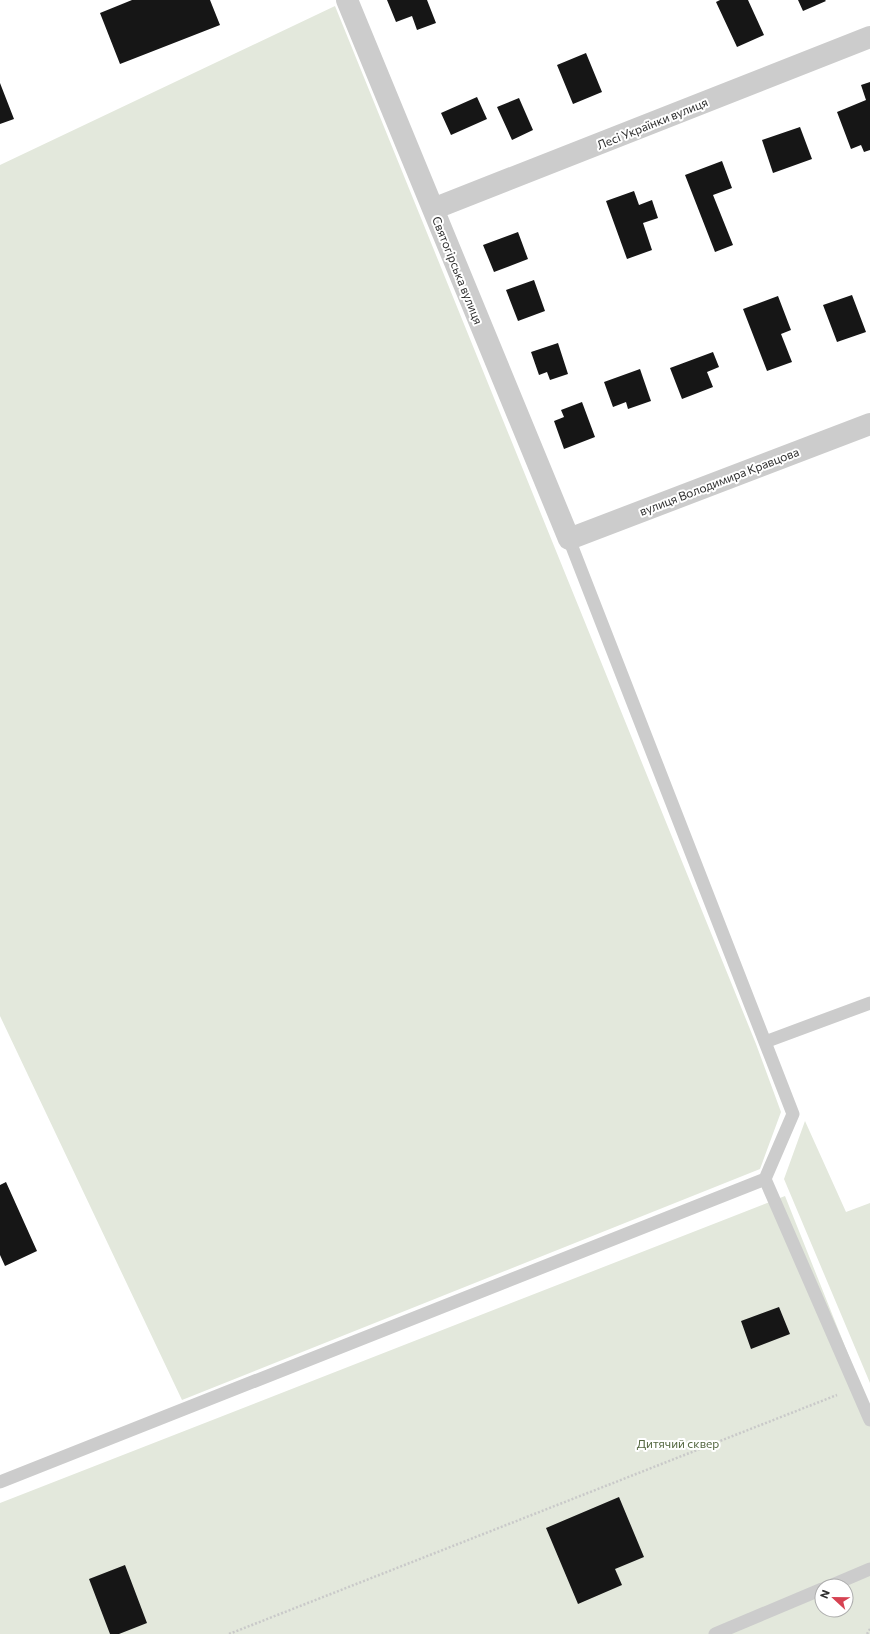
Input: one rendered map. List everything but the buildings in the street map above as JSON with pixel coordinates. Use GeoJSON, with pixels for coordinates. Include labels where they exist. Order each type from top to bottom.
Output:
{"type":"FeatureCollection","features":[{"type":"Feature","properties":{"kind":"street","name":"Святогірська вулиця"},"geometry":{"type":"LineString","coordinates":[[347,0],[569,539]]}},
{"type":"Feature","properties":{"kind":"street","name":"Лесі Українки вулиця"},"geometry":{"type":"LineString","coordinates":[[433,209],[870,37]]}},
{"type":"Feature","properties":{"kind":"street","name":"вулиця Володимира Кравцова"},"geometry":{"type":"LineString","coordinates":[[569,539],[870,424]]}},
{"type":"Feature","properties":{"kind":"lane"},"geometry":{"type":"LineString","coordinates":[[0,1482],[764,1179],[793,1114],[569,539]]}},
{"type":"Feature","properties":{"kind":"lane"},"geometry":{"type":"LineString","coordinates":[[765,1042],[870,1003]]}},
{"type":"Feature","properties":{"kind":"lane"},"geometry":{"type":"LineString","coordinates":[[764,1179],[870,1420]]}},
{"type":"Feature","properties":{"kind":"lane"},"geometry":{"type":"LineString","coordinates":[[849,1578],[870,1569]]}},
{"type":"Feature","properties":{"kind":"lane"},"geometry":{"type":"LineString","coordinates":[[715,1634],[814,1592]]}},
{"type":"Feature","properties":{"kind":"path"},"geometry":{"type":"LineString","coordinates":[[229,1634],[856,1388]]}},
{"type":"Feature","properties":{"kind":"path"},"geometry":{"type":"LineString","coordinates":[[867,1634],[870,1629]]}},
{"type":"Feature","properties":{"kind":"green space"},"geometry":{"type":"Polygon","coordinates":[[[335,6],[756,1044],[781,1112],[760,1169],[182,1400],[0,1016],[0,165],[335,6]]]}},
{"type":"Feature","properties":{"kind":"green space"},"geometry":{"type":"Polygon","coordinates":[[[805,1121],[846,1212],[870,1203],[870,1383],[784,1179],[805,1121]]]}},
{"type":"Feature","properties":{"kind":"green space","name":"Дитячий сквер"},"geometry":{"type":"Polygon","coordinates":[[[785,1196],[870,1409],[870,1634],[0,1634],[0,1503],[785,1196]]]}}]}
